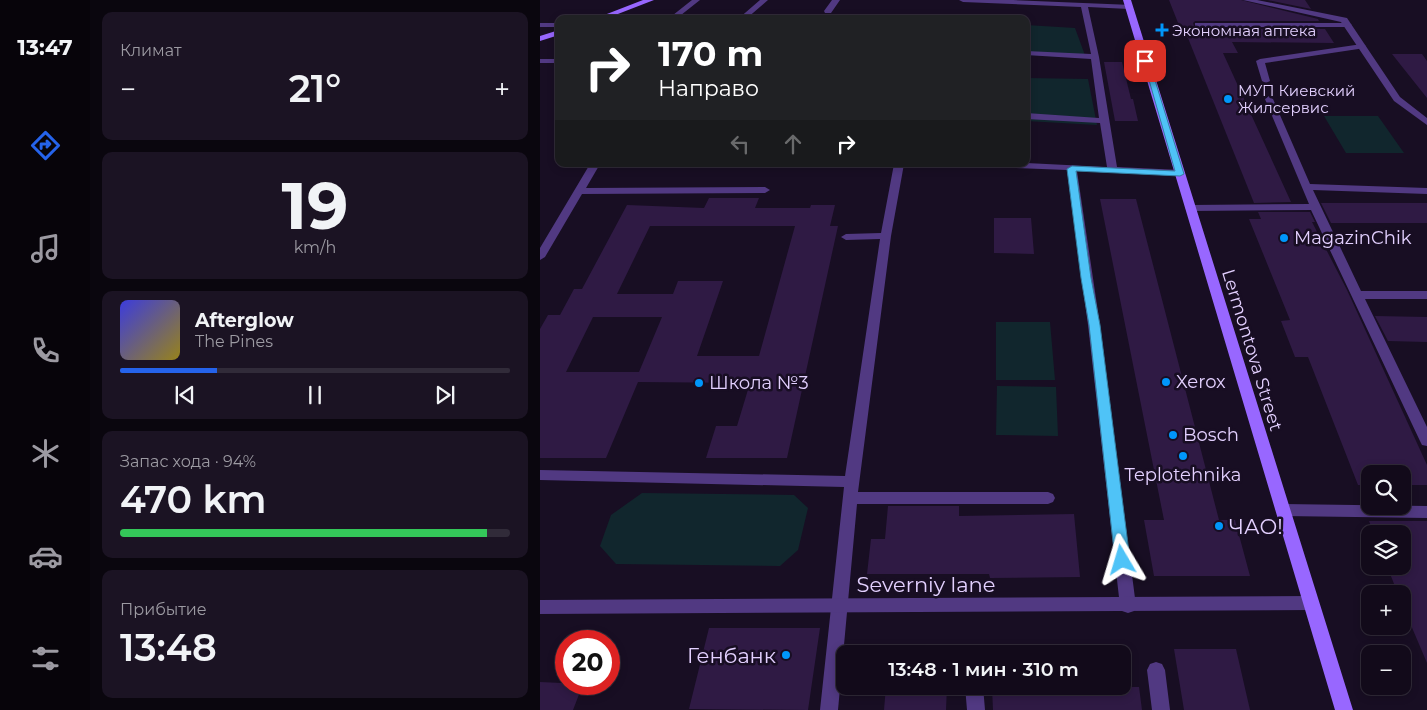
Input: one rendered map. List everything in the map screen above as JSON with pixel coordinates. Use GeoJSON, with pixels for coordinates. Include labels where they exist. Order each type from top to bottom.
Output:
{"type":"FeatureCollection","features":[{"type":"Feature","properties":{"kind":"main road"},"geometry":{"type":"LineString","coordinates":[[609,15],[650,0]]}},
{"type":"Feature","properties":{"kind":"main road","name":"Lermontova Street"},"geometry":{"type":"LineString","coordinates":[[1128,3],[1344,710]]}},
{"type":"Feature","properties":{"kind":"main road"},"geometry":{"type":"LineString","coordinates":[[540,39],[555,33]]}},
{"type":"Feature","properties":{"kind":"street"},"geometry":{"type":"LineString","coordinates":[[676,15],[696,0]]}},
{"type":"Feature","properties":{"kind":"street"},"geometry":{"type":"LineString","coordinates":[[746,15],[764,0]]}},
{"type":"Feature","properties":{"kind":"street"},"geometry":{"type":"LineString","coordinates":[[828,11],[836,0]]}},
{"type":"Feature","properties":{"kind":"street"},"geometry":{"type":"LineString","coordinates":[[963,0],[1084,5],[1128,3]]}},
{"type":"Feature","properties":{"kind":"street"},"geometry":{"type":"LineString","coordinates":[[1247,0],[1344,20],[1397,100],[1426,121]]}},
{"type":"Feature","properties":{"kind":"street"},"geometry":{"type":"LineString","coordinates":[[1084,5],[1095,57],[1113,171]]}},
{"type":"Feature","properties":{"kind":"street"},"geometry":{"type":"LineString","coordinates":[[540,25],[555,24]]}},
{"type":"Feature","properties":{"kind":"street"},"geometry":{"type":"LineString","coordinates":[[1198,25],[1348,25]]}},
{"type":"Feature","properties":{"kind":"street"},"geometry":{"type":"LineString","coordinates":[[1266,81],[1260,61],[1362,46]]}},
{"type":"Feature","properties":{"kind":"street"},"geometry":{"type":"LineString","coordinates":[[1030,53],[1095,57]]}},
{"type":"Feature","properties":{"kind":"street"},"geometry":{"type":"LineString","coordinates":[[540,61],[555,61]]}},
{"type":"Feature","properties":{"kind":"street"},"geometry":{"type":"LineString","coordinates":[[1269,100],[1314,207],[1427,441]]}},
{"type":"Feature","properties":{"kind":"street"},"geometry":{"type":"LineString","coordinates":[[1030,116],[1104,121]]}},
{"type":"Feature","properties":{"kind":"street"},"geometry":{"type":"LineString","coordinates":[[1030,166],[1180,174]]}},
{"type":"Feature","properties":{"kind":"street"},"geometry":{"type":"LineString","coordinates":[[540,257],[593,167]]}},
{"type":"Feature","properties":{"kind":"street"},"geometry":{"type":"LineString","coordinates":[[828,710],[852,482],[886,236],[898,167]]}},
{"type":"Feature","properties":{"kind":"street"},"geometry":{"type":"LineString","coordinates":[[1072,169],[1094,325],[1128,606]]}},
{"type":"Feature","properties":{"kind":"street"},"geometry":{"type":"LineString","coordinates":[[1306,188],[1427,190]]}},
{"type":"Feature","properties":{"kind":"street"},"geometry":{"type":"LineString","coordinates":[[580,191],[765,190]]}},
{"type":"Feature","properties":{"kind":"street"},"geometry":{"type":"LineString","coordinates":[[1190,208],[1314,207]]}},
{"type":"Feature","properties":{"kind":"street"},"geometry":{"type":"LineString","coordinates":[[846,237],[886,236]]}},
{"type":"Feature","properties":{"kind":"street"},"geometry":{"type":"LineString","coordinates":[[1357,295],[1427,295]]}},
{"type":"Feature","properties":{"kind":"street"},"geometry":{"type":"LineString","coordinates":[[540,475],[852,482]]}},
{"type":"Feature","properties":{"kind":"street"},"geometry":{"type":"LineString","coordinates":[[850,498],[1048,498]]}},
{"type":"Feature","properties":{"kind":"street"},"geometry":{"type":"LineString","coordinates":[[1283,510],[1427,512]]}},
{"type":"Feature","properties":{"kind":"street","name":"Severniy lane"},"geometry":{"type":"LineString","coordinates":[[540,607],[1128,606],[1311,603]]}},
{"type":"Feature","properties":{"kind":"street"},"geometry":{"type":"LineString","coordinates":[[1156,670],[1161,710]]}},
{"type":"Feature","properties":{"kind":"street"},"geometry":{"type":"LineString","coordinates":[[975,695],[976,710]]}},
{"type":"Feature","properties":{"kind":"shaded area"},"geometry":{"type":"Polygon","coordinates":[[[1030,25],[1075,28],[1086,58],[1030,55],[1030,25]]]}},
{"type":"Feature","properties":{"kind":"shaded area"},"geometry":{"type":"Polygon","coordinates":[[[1030,78],[1088,79],[1097,125],[1030,121],[1030,78]]]}},
{"type":"Feature","properties":{"kind":"shaded area"},"geometry":{"type":"Polygon","coordinates":[[[1324,116],[1378,116],[1404,153],[1346,153],[1324,116]]]}},
{"type":"Feature","properties":{"kind":"shaded area"},"geometry":{"type":"Polygon","coordinates":[[[996,322],[1050,322],[1055,380],[996,380],[996,322]]]}},
{"type":"Feature","properties":{"kind":"shaded area"},"geometry":{"type":"Polygon","coordinates":[[[997,386],[1056,387],[1058,436],[996,435],[997,386]]]}},
{"type":"Feature","properties":{"kind":"shaded area"},"geometry":{"type":"Polygon","coordinates":[[[642,493],[794,495],[808,508],[798,550],[780,566],[616,564],[600,546],[611,515],[642,493]]]}},
{"type":"Feature","properties":{"kind":"building"},"geometry":{"type":"Polygon","coordinates":[[[1169,0],[1241,0],[1318,19],[1319,21],[1195,21],[1193,23],[1195,29],[1325,29],[1334,43],[1232,42],[1238,53],[1223,53],[1291,202],[1254,203],[1188,38],[1184,38],[1169,0]]]}},
{"type":"Feature","properties":{"kind":"building"},"geometry":{"type":"Polygon","coordinates":[[[1267,0],[1305,0],[1311,9],[1267,0]]]}},
{"type":"Feature","properties":{"kind":"building"},"geometry":{"type":"Polygon","coordinates":[[[1392,54],[1422,54],[1427,61],[1427,98],[1392,54]]]}},
{"type":"Feature","properties":{"kind":"building"},"geometry":{"type":"Polygon","coordinates":[[[1104,62],[1122,62],[1138,121],[1115,121],[1104,62]]]}},
{"type":"Feature","properties":{"kind":"building"},"geometry":{"type":"Polygon","coordinates":[[[709,198],[759,198],[755,208],[810,208],[811,205],[835,205],[830,226],[838,226],[787,458],[706,458],[716,426],[737,426],[750,383],[638,382],[606,458],[540,458],[540,329],[548,315],[560,315],[574,289],[582,289],[627,205],[704,208],[709,198]],[[650,226],[617,294],[673,294],[678,281],[723,281],[697,356],[759,356],[795,226],[650,226]],[[593,317],[566,372],[639,372],[662,317],[593,317]]]}},
{"type":"Feature","properties":{"kind":"building"},"geometry":{"type":"Polygon","coordinates":[[[1100,199],[1136,199],[1219,520],[1235,520],[1250,576],[1154,576],[1144,520],[1164,520],[1100,199]]]}},
{"type":"Feature","properties":{"kind":"building"},"geometry":{"type":"Polygon","coordinates":[[[1321,203],[1427,203],[1427,223],[1331,223],[1321,203]]]}},
{"type":"Feature","properties":{"kind":"building"},"geometry":{"type":"Polygon","coordinates":[[[1258,212],[1310,212],[1315,222],[1312,222],[1347,290],[1427,465],[1427,485],[1411,485],[1411,465],[1361,465],[1361,485],[1358,485],[1308,357],[1295,357],[1281,321],[1290,320],[1249,219],[1261,219],[1258,212]]]}},
{"type":"Feature","properties":{"kind":"building"},"geometry":{"type":"Polygon","coordinates":[[[994,218],[1031,218],[1034,254],[994,253],[994,218]]]}},
{"type":"Feature","properties":{"kind":"building"},"geometry":{"type":"Polygon","coordinates":[[[1375,316],[1427,317],[1427,342],[1388,341],[1375,316]]]}},
{"type":"Feature","properties":{"kind":"building"},"geometry":{"type":"Polygon","coordinates":[[[888,506],[959,506],[959,516],[1074,514],[1080,577],[990,578],[989,574],[867,574],[871,539],[885,539],[888,506]]]}},
{"type":"Feature","properties":{"kind":"building"},"geometry":{"type":"Polygon","coordinates":[[[1369,521],[1427,521],[1427,663],[1411,625],[1411,585],[1394,585],[1391,575],[1411,575],[1411,525],[1371,525],[1369,521]]]}},
{"type":"Feature","properties":{"kind":"building"},"geometry":{"type":"Polygon","coordinates":[[[709,628],[820,628],[808,710],[689,709],[709,628]]]}},
{"type":"Feature","properties":{"kind":"building"},"geometry":{"type":"Polygon","coordinates":[[[1174,649],[1236,649],[1250,710],[1184,710],[1174,649]]]}},
{"type":"Feature","properties":{"kind":"building"},"geometry":{"type":"Polygon","coordinates":[[[540,682],[555,683],[555,695],[579,695],[573,710],[540,710],[540,682]]]}},
{"type":"Feature","properties":{"kind":"building"},"geometry":{"type":"Polygon","coordinates":[[[1131,687],[1139,687],[1142,710],[993,710],[992,695],[1131,695],[1131,687]]]}},
{"type":"Feature","properties":{"kind":"building"},"geometry":{"type":"Polygon","coordinates":[[[885,695],[947,695],[946,710],[884,710],[885,695]]]}},
{"type":"Feature","properties":{"kind":"place","name":"Экономная аптека"},"geometry":{"type":"Point","coordinates":[1162,30]}},
{"type":"Feature","properties":{"kind":"place","name":"МУП Киевский Жилсервис"},"geometry":{"type":"Point","coordinates":[1228,99]}},
{"type":"Feature","properties":{"kind":"place","name":"MagazinChik"},"geometry":{"type":"Point","coordinates":[1284,238]}},
{"type":"Feature","properties":{"kind":"place","name":"Xerox"},"geometry":{"type":"Point","coordinates":[1166,382]}},
{"type":"Feature","properties":{"kind":"place","name":"Школа №3"},"geometry":{"type":"Point","coordinates":[699,383]}},
{"type":"Feature","properties":{"kind":"place","name":"Bosch"},"geometry":{"type":"Point","coordinates":[1173,435]}},
{"type":"Feature","properties":{"kind":"place","name":"Teplotehnika"},"geometry":{"type":"Point","coordinates":[1183,456]}},
{"type":"Feature","properties":{"kind":"place","name":"ЧАО!"},"geometry":{"type":"Point","coordinates":[1219,526]}},
{"type":"Feature","properties":{"kind":"place","name":"Генбанк"},"geometry":{"type":"Point","coordinates":[786,655]}},
{"type":"Feature","properties":{"kind":"route"},"geometry":{"type":"LineString","coordinates":[[1122,560],[1094,325],[1072,169],[1180,174],[1145,61]]}}]}
